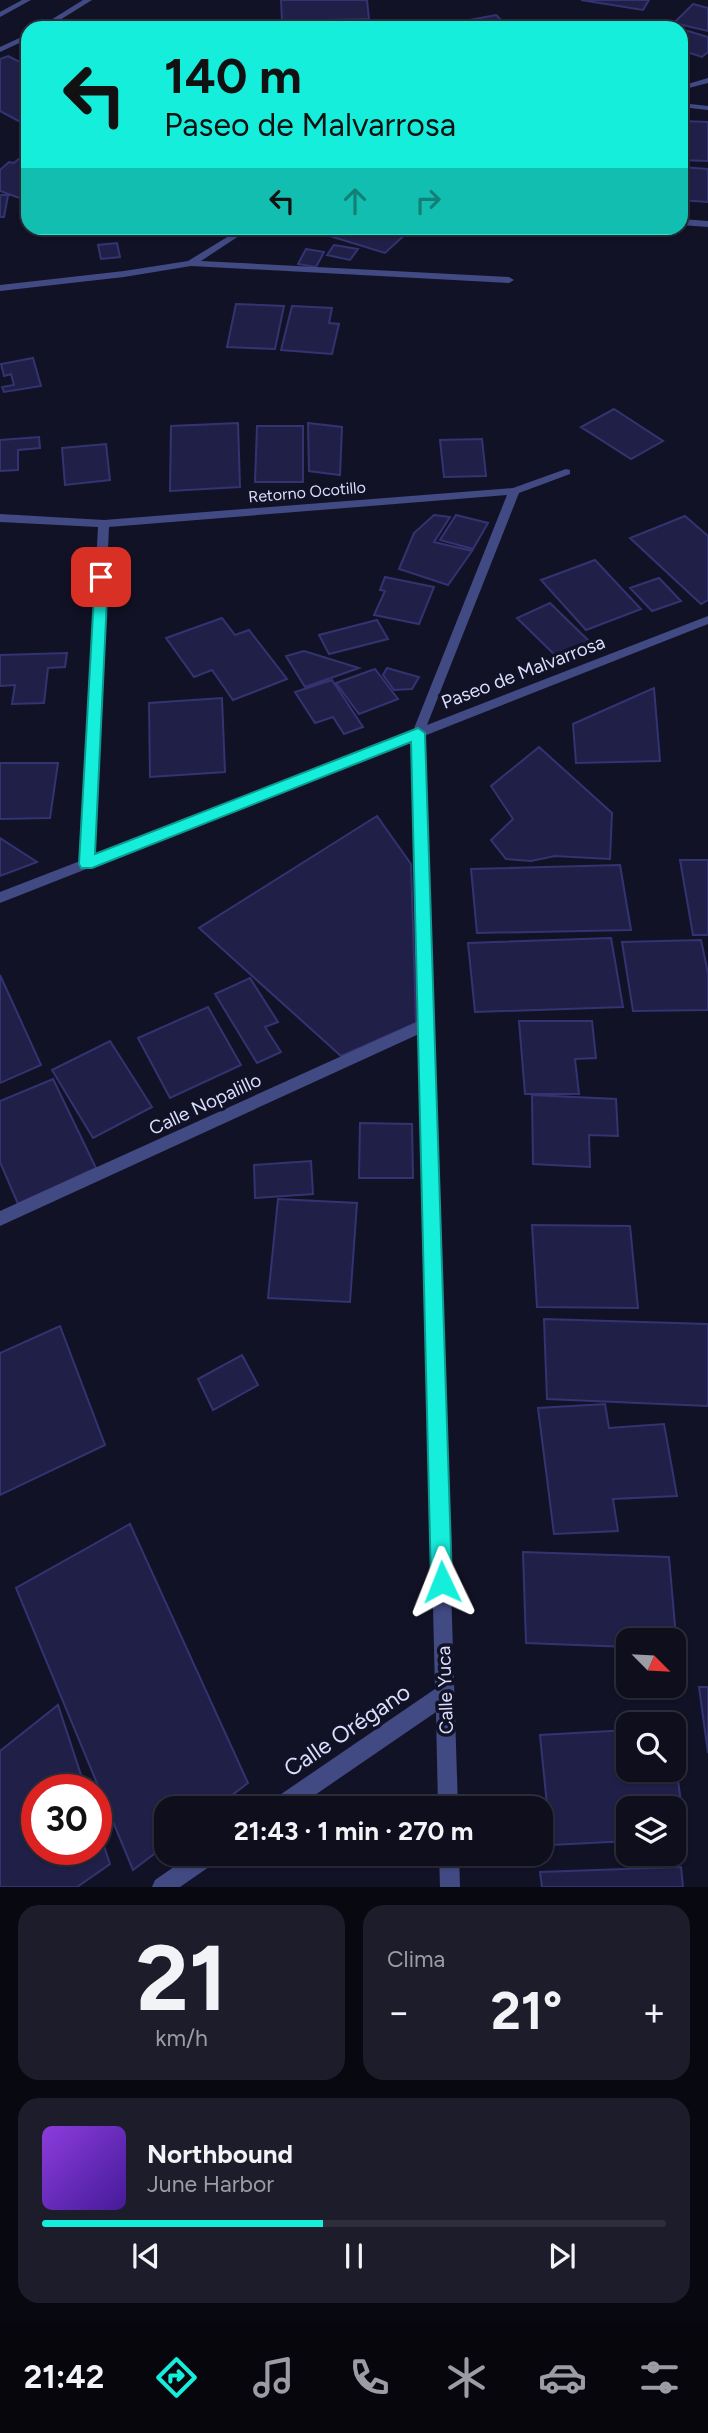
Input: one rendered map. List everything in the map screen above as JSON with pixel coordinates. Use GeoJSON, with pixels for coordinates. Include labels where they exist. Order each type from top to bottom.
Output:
{"type":"FeatureCollection","features":[{"type":"Feature","properties":{"kind":"street"},"geometry":{"type":"LineString","coordinates":[[0,15],[27,0]]}},
{"type":"Feature","properties":{"kind":"street"},"geometry":{"type":"LineString","coordinates":[[54,21],[88,0]]}},
{"type":"Feature","properties":{"kind":"street"},"geometry":{"type":"LineString","coordinates":[[0,50],[21,40]]}},
{"type":"Feature","properties":{"kind":"street"},"geometry":{"type":"LineString","coordinates":[[688,86],[708,80]]}},
{"type":"Feature","properties":{"kind":"street"},"geometry":{"type":"LineString","coordinates":[[688,106],[708,108]]}},
{"type":"Feature","properties":{"kind":"street"},"geometry":{"type":"LineString","coordinates":[[688,223],[708,224]]}},
{"type":"Feature","properties":{"kind":"street"},"geometry":{"type":"LineString","coordinates":[[191,263],[236,235]]}},
{"type":"Feature","properties":{"kind":"street"},"geometry":{"type":"LineString","coordinates":[[0,288],[124,274],[191,263],[509,280]]}},
{"type":"Feature","properties":{"kind":"street","name":"Retorno Ocotillo"},"geometry":{"type":"LineString","coordinates":[[0,518],[104,524],[514,491],[566,472]]}},
{"type":"Feature","properties":{"kind":"street"},"geometry":{"type":"LineString","coordinates":[[418,733],[514,491]]}},
{"type":"Feature","properties":{"kind":"street"},"geometry":{"type":"LineString","coordinates":[[87,864],[104,524]]}},
{"type":"Feature","properties":{"kind":"street","name":"Paseo de Malvarrosa"},"geometry":{"type":"LineString","coordinates":[[0,898],[708,620]]}},
{"type":"Feature","properties":{"kind":"street","name":"Calle Yuca"},"geometry":{"type":"LineString","coordinates":[[418,733],[448,1796]]}},
{"type":"Feature","properties":{"kind":"street","name":"Calle Nopalillo"},"geometry":{"type":"LineString","coordinates":[[0,1219],[426,1024]]}},
{"type":"Feature","properties":{"kind":"street","name":"Calle Orégano"},"geometry":{"type":"LineString","coordinates":[[296,1796],[445,1694]]}},
{"type":"Feature","properties":{"kind":"street"},"geometry":{"type":"LineString","coordinates":[[162,1887],[193,1866]]}},
{"type":"Feature","properties":{"kind":"street"},"geometry":{"type":"LineString","coordinates":[[449,1866],[450,1887]]}},
{"type":"Feature","properties":{"kind":"building"},"geometry":{"type":"Polygon","coordinates":[[[281,0],[367,0],[369,19],[282,21],[281,0]]]}},
{"type":"Feature","properties":{"kind":"building"},"geometry":{"type":"Polygon","coordinates":[[[581,0],[649,0],[643,10],[581,0]]]}},
{"type":"Feature","properties":{"kind":"building"},"geometry":{"type":"Polygon","coordinates":[[[693,4],[708,8],[708,31],[688,26],[688,21],[676,21],[693,4]]]}},
{"type":"Feature","properties":{"kind":"building"},"geometry":{"type":"Polygon","coordinates":[[[496,15],[502,21],[464,21],[496,15]]]}},
{"type":"Feature","properties":{"kind":"building"},"geometry":{"type":"Polygon","coordinates":[[[688,31],[708,37],[708,52],[702,57],[688,52],[688,31]]]}},
{"type":"Feature","properties":{"kind":"building"},"geometry":{"type":"Polygon","coordinates":[[[8,56],[21,62],[21,122],[0,111],[0,59],[8,56]]]}},
{"type":"Feature","properties":{"kind":"building"},"geometry":{"type":"Polygon","coordinates":[[[688,121],[708,122],[708,161],[688,160],[688,121]]]}},
{"type":"Feature","properties":{"kind":"building"},"geometry":{"type":"Polygon","coordinates":[[[21,157],[21,198],[0,191],[0,170],[9,162],[14,163],[21,157]]]}},
{"type":"Feature","properties":{"kind":"building"},"geometry":{"type":"Polygon","coordinates":[[[688,168],[708,169],[708,202],[688,201],[688,168]]]}},
{"type":"Feature","properties":{"kind":"building"},"geometry":{"type":"Polygon","coordinates":[[[0,195],[8,195],[4,217],[0,217],[0,195]]]}},
{"type":"Feature","properties":{"kind":"building"},"geometry":{"type":"Polygon","coordinates":[[[335,235],[405,235],[385,253],[333,237],[335,235]]]}},
{"type":"Feature","properties":{"kind":"building"},"geometry":{"type":"Polygon","coordinates":[[[117,243],[120,257],[101,259],[98,245],[117,243]]]}},
{"type":"Feature","properties":{"kind":"building"},"geometry":{"type":"Polygon","coordinates":[[[334,245],[358,249],[350,260],[327,255],[334,245]]]}},
{"type":"Feature","properties":{"kind":"building"},"geometry":{"type":"Polygon","coordinates":[[[306,249],[324,252],[316,267],[298,264],[306,249]]]}},
{"type":"Feature","properties":{"kind":"building"},"geometry":{"type":"Polygon","coordinates":[[[236,304],[284,306],[275,349],[227,347],[236,304]]]}},
{"type":"Feature","properties":{"kind":"building"},"geometry":{"type":"Polygon","coordinates":[[[292,306],[332,308],[329,323],[339,324],[332,354],[281,350],[292,306]]]}},
{"type":"Feature","properties":{"kind":"building"},"geometry":{"type":"Polygon","coordinates":[[[33,358],[41,386],[4,392],[2,387],[14,385],[11,374],[4,376],[1,364],[33,358]]]}},
{"type":"Feature","properties":{"kind":"building"},"geometry":{"type":"Polygon","coordinates":[[[614,409],[663,441],[631,459],[581,427],[614,409]]]}},
{"type":"Feature","properties":{"kind":"building"},"geometry":{"type":"Polygon","coordinates":[[[238,423],[240,487],[170,491],[171,426],[238,423]]]}},
{"type":"Feature","properties":{"kind":"building"},"geometry":{"type":"Polygon","coordinates":[[[308,423],[342,427],[340,475],[309,471],[308,423]]]}},
{"type":"Feature","properties":{"kind":"building"},"geometry":{"type":"Polygon","coordinates":[[[257,426],[303,426],[303,482],[255,482],[257,426]]]}},
{"type":"Feature","properties":{"kind":"building"},"geometry":{"type":"Polygon","coordinates":[[[39,437],[40,448],[18,450],[18,470],[0,471],[0,440],[39,437]]]}},
{"type":"Feature","properties":{"kind":"building"},"geometry":{"type":"Polygon","coordinates":[[[482,439],[486,476],[444,477],[440,440],[482,439]]]}},
{"type":"Feature","properties":{"kind":"building"},"geometry":{"type":"Polygon","coordinates":[[[106,444],[110,480],[65,485],[62,448],[106,444]]]}},
{"type":"Feature","properties":{"kind":"building"},"geometry":{"type":"Polygon","coordinates":[[[434,515],[450,517],[434,542],[472,551],[448,585],[399,569],[414,533],[434,515]]]}},
{"type":"Feature","properties":{"kind":"building"},"geometry":{"type":"Polygon","coordinates":[[[456,515],[488,523],[473,549],[440,540],[456,515]]]}},
{"type":"Feature","properties":{"kind":"building"},"geometry":{"type":"Polygon","coordinates":[[[685,516],[708,536],[708,600],[701,604],[630,538],[685,516]]]}},
{"type":"Feature","properties":{"kind":"building"},"geometry":{"type":"Polygon","coordinates":[[[595,560],[641,609],[586,630],[541,580],[595,560]]]}},
{"type":"Feature","properties":{"kind":"building"},"geometry":{"type":"Polygon","coordinates":[[[385,577],[434,587],[419,624],[374,615],[385,591],[380,590],[385,577]]]}},
{"type":"Feature","properties":{"kind":"building"},"geometry":{"type":"Polygon","coordinates":[[[659,578],[681,601],[652,611],[630,588],[659,578]]]}},
{"type":"Feature","properties":{"kind":"building"},"geometry":{"type":"Polygon","coordinates":[[[550,603],[593,645],[560,660],[517,618],[550,603]]]}},
{"type":"Feature","properties":{"kind":"building"},"geometry":{"type":"Polygon","coordinates":[[[222,618],[235,635],[249,630],[287,679],[233,700],[212,670],[194,677],[166,638],[222,618]]]}},
{"type":"Feature","properties":{"kind":"building"},"geometry":{"type":"Polygon","coordinates":[[[377,620],[388,639],[329,654],[319,635],[377,620]]]}},
{"type":"Feature","properties":{"kind":"building"},"geometry":{"type":"Polygon","coordinates":[[[304,651],[359,668],[305,687],[286,656],[304,651]]]}},
{"type":"Feature","properties":{"kind":"building"},"geometry":{"type":"Polygon","coordinates":[[[67,653],[65,667],[48,668],[44,703],[12,704],[15,685],[0,686],[0,655],[67,653]]]}},
{"type":"Feature","properties":{"kind":"building"},"geometry":{"type":"Polygon","coordinates":[[[387,668],[419,677],[412,689],[394,690],[383,675],[387,668]]]}},
{"type":"Feature","properties":{"kind":"building"},"geometry":{"type":"Polygon","coordinates":[[[375,669],[398,699],[359,714],[336,683],[375,669]]]}},
{"type":"Feature","properties":{"kind":"building"},"geometry":{"type":"Polygon","coordinates":[[[332,680],[363,727],[344,734],[333,717],[315,723],[295,692],[332,680]]]}},
{"type":"Feature","properties":{"kind":"building"},"geometry":{"type":"Polygon","coordinates":[[[654,688],[660,761],[576,763],[573,724],[654,688]]]}},
{"type":"Feature","properties":{"kind":"building"},"geometry":{"type":"Polygon","coordinates":[[[222,698],[225,772],[150,777],[149,703],[222,698]]]}},
{"type":"Feature","properties":{"kind":"building"},"geometry":{"type":"Polygon","coordinates":[[[539,747],[612,813],[610,859],[555,856],[531,861],[506,859],[491,840],[513,819],[491,786],[539,747]]]}},
{"type":"Feature","properties":{"kind":"building"},"geometry":{"type":"Polygon","coordinates":[[[0,763],[58,763],[50,818],[0,819],[0,763]]]}},
{"type":"Feature","properties":{"kind":"building"},"geometry":{"type":"Polygon","coordinates":[[[377,816],[411,864],[416,1023],[341,1056],[199,928],[377,816]]]}},
{"type":"Feature","properties":{"kind":"building"},"geometry":{"type":"Polygon","coordinates":[[[0,838],[37,862],[0,876],[0,838]]]}},
{"type":"Feature","properties":{"kind":"building"},"geometry":{"type":"Polygon","coordinates":[[[680,860],[708,860],[708,935],[693,935],[680,860]]]}},
{"type":"Feature","properties":{"kind":"building"},"geometry":{"type":"Polygon","coordinates":[[[620,865],[631,930],[477,933],[471,869],[620,865]]]}},
{"type":"Feature","properties":{"kind":"building"},"geometry":{"type":"Polygon","coordinates":[[[611,938],[623,1007],[475,1012],[468,943],[611,938]]]}},
{"type":"Feature","properties":{"kind":"building"},"geometry":{"type":"Polygon","coordinates":[[[701,940],[708,973],[708,1010],[633,1011],[622,942],[701,940]]]}},
{"type":"Feature","properties":{"kind":"building"},"geometry":{"type":"Polygon","coordinates":[[[0,975],[41,1065],[0,1083],[0,975]]]}},
{"type":"Feature","properties":{"kind":"building"},"geometry":{"type":"Polygon","coordinates":[[[250,978],[278,1022],[265,1027],[281,1052],[257,1063],[215,994],[250,978]]]}},
{"type":"Feature","properties":{"kind":"building"},"geometry":{"type":"Polygon","coordinates":[[[208,1007],[241,1065],[170,1098],[138,1038],[208,1007]]]}},
{"type":"Feature","properties":{"kind":"building"},"geometry":{"type":"Polygon","coordinates":[[[519,1021],[592,1021],[596,1058],[575,1059],[579,1094],[525,1094],[519,1021]]]}},
{"type":"Feature","properties":{"kind":"building"},"geometry":{"type":"Polygon","coordinates":[[[110,1041],[152,1107],[93,1138],[52,1070],[110,1041]]]}},
{"type":"Feature","properties":{"kind":"building"},"geometry":{"type":"Polygon","coordinates":[[[53,1079],[96,1168],[18,1204],[0,1162],[0,1101],[53,1079]]]}},
{"type":"Feature","properties":{"kind":"building"},"geometry":{"type":"Polygon","coordinates":[[[532,1095],[616,1099],[618,1136],[589,1135],[590,1167],[533,1164],[532,1095]]]}},
{"type":"Feature","properties":{"kind":"building"},"geometry":{"type":"Polygon","coordinates":[[[360,1123],[412,1124],[413,1178],[359,1178],[360,1123]]]}},
{"type":"Feature","properties":{"kind":"building"},"geometry":{"type":"Polygon","coordinates":[[[311,1161],[313,1194],[255,1198],[254,1165],[311,1161]]]}},
{"type":"Feature","properties":{"kind":"building"},"geometry":{"type":"Polygon","coordinates":[[[278,1199],[357,1203],[350,1302],[268,1298],[278,1199]]]}},
{"type":"Feature","properties":{"kind":"building"},"geometry":{"type":"Polygon","coordinates":[[[532,1225],[630,1226],[638,1308],[537,1307],[532,1225]]]}},
{"type":"Feature","properties":{"kind":"building"},"geometry":{"type":"Polygon","coordinates":[[[544,1319],[708,1324],[708,1406],[547,1399],[544,1319]]]}},
{"type":"Feature","properties":{"kind":"building"},"geometry":{"type":"Polygon","coordinates":[[[60,1326],[105,1445],[0,1495],[0,1353],[60,1326]]]}},
{"type":"Feature","properties":{"kind":"building"},"geometry":{"type":"Polygon","coordinates":[[[242,1355],[258,1385],[213,1410],[198,1379],[242,1355]]]}},
{"type":"Feature","properties":{"kind":"building"},"geometry":{"type":"Polygon","coordinates":[[[605,1404],[609,1428],[664,1424],[677,1496],[613,1499],[618,1531],[554,1534],[538,1408],[605,1404]]]}},
{"type":"Feature","properties":{"kind":"building"},"geometry":{"type":"Polygon","coordinates":[[[130,1524],[248,1783],[231,1796],[154,1796],[154,1854],[133,1870],[112,1819],[112,1774],[93,1774],[16,1588],[130,1524]]]}},
{"type":"Feature","properties":{"kind":"building"},"geometry":{"type":"Polygon","coordinates":[[[523,1552],[669,1557],[675,1628],[616,1628],[616,1647],[526,1643],[523,1552]]]}},
{"type":"Feature","properties":{"kind":"building"},"geometry":{"type":"Polygon","coordinates":[[[699,1687],[708,1687],[708,1753],[699,1687]]]}},
{"type":"Feature","properties":{"kind":"building"},"geometry":{"type":"Polygon","coordinates":[[[58,1705],[81,1774],[21,1774],[21,1865],[109,1865],[77,1887],[0,1887],[0,1751],[58,1705]]]}},
{"type":"Feature","properties":{"kind":"building"},"geometry":{"type":"Polygon","coordinates":[[[616,1731],[616,1782],[678,1782],[680,1796],[616,1796],[616,1842],[553,1845],[553,1796],[546,1796],[540,1735],[616,1731]]]}},
{"type":"Feature","properties":{"kind":"building"},"geometry":{"type":"Polygon","coordinates":[[[681,1867],[683,1887],[542,1887],[540,1872],[681,1867]]]}},
{"type":"Feature","properties":{"kind":"route"},"geometry":{"type":"LineString","coordinates":[[101,577],[87,864],[418,733],[442,1582]]}}]}
